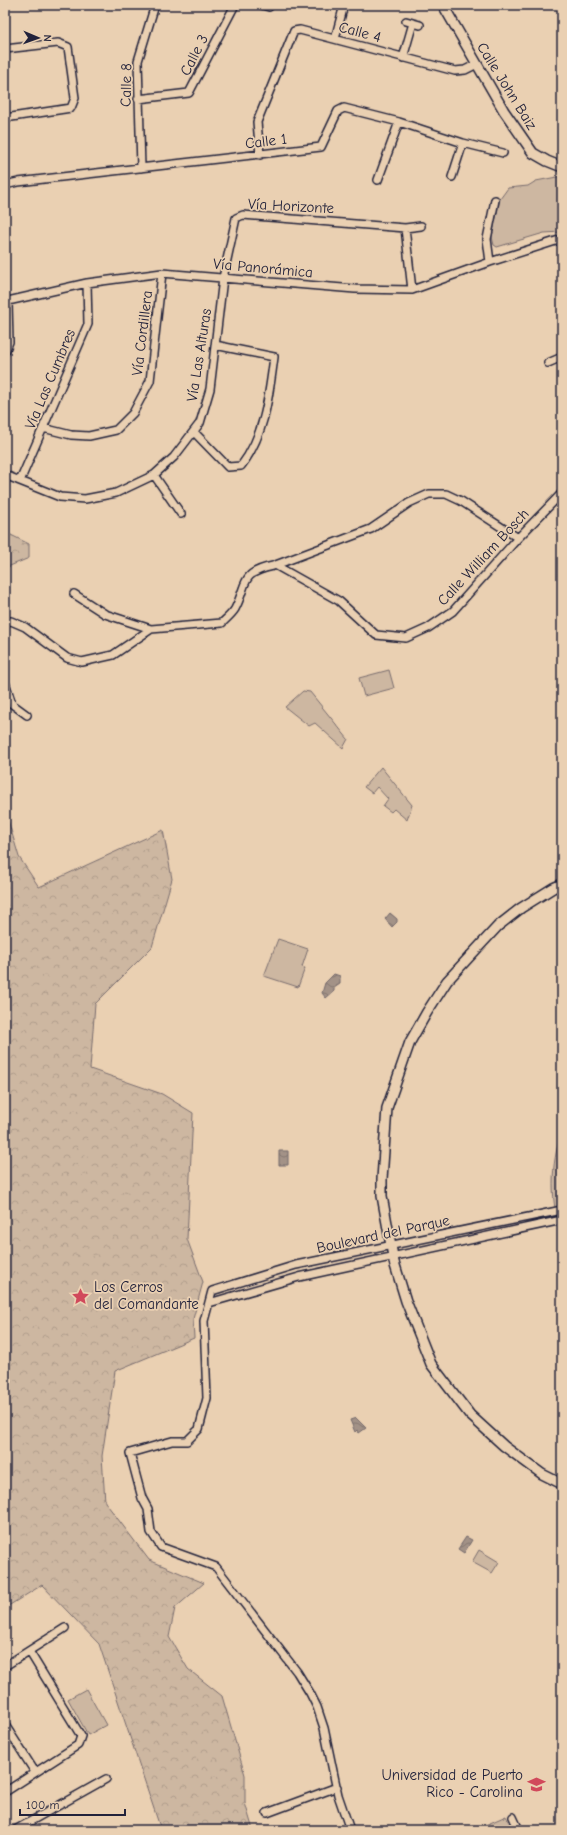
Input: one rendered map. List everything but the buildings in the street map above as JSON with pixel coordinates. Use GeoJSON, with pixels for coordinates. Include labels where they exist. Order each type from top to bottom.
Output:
{"type":"FeatureCollection","features":[{"type":"Feature","properties":{"kind":"street","name":"Calle 8"},"geometry":{"type":"LineString","coordinates":[[140,168],[138,61],[155,5]]}},
{"type":"Feature","properties":{"kind":"street","name":"Calle 3"},"geometry":{"type":"LineString","coordinates":[[138,98],[189,93],[235,5]]}},
{"type":"Feature","properties":{"kind":"street"},"geometry":{"type":"LineString","coordinates":[[335,39],[346,5]]}},
{"type":"Feature","properties":{"kind":"street","name":"Calle John Baiz"},"geometry":{"type":"LineString","coordinates":[[443,5],[475,64],[504,111],[533,152],[547,161],[562,167]]}},
{"type":"Feature","properties":{"kind":"street"},"geometry":{"type":"LineString","coordinates":[[404,58],[413,23]]}},
{"type":"Feature","properties":{"kind":"street","name":"Calle 4"},"geometry":{"type":"LineString","coordinates":[[260,155],[257,122],[294,31],[300,30],[455,71],[465,70],[475,64]]}},
{"type":"Feature","properties":{"kind":"street"},"geometry":{"type":"LineString","coordinates":[[5,49],[58,43],[68,47],[75,98],[71,108],[5,118]]}},
{"type":"Feature","properties":{"kind":"street","name":"Calle 1"},"geometry":{"type":"LineString","coordinates":[[5,185],[18,182],[321,147],[338,111],[344,108],[399,122],[463,143],[503,153]]}},
{"type":"Feature","properties":{"kind":"street"},"geometry":{"type":"LineString","coordinates":[[378,180],[399,122]]}},
{"type":"Feature","properties":{"kind":"street"},"geometry":{"type":"LineString","coordinates":[[452,177],[463,143]]}},
{"type":"Feature","properties":{"kind":"street"},"geometry":{"type":"LineString","coordinates":[[490,262],[487,239],[495,200]]}},
{"type":"Feature","properties":{"kind":"street","name":"Vía Horizonte"},"geometry":{"type":"LineString","coordinates":[[223,278],[236,218],[243,215],[405,228],[421,226]]}},
{"type":"Feature","properties":{"kind":"street"},"geometry":{"type":"LineString","coordinates":[[405,228],[412,290]]}},
{"type":"Feature","properties":{"kind":"street","name":"Vía Panorámica"},"geometry":{"type":"LineString","coordinates":[[5,352],[9,342],[8,301],[87,283],[162,273],[355,289],[412,290],[490,262],[562,239]]}},
{"type":"Feature","properties":{"kind":"street","name":"Vía Cordillera"},"geometry":{"type":"LineString","coordinates":[[43,428],[70,435],[89,436],[116,430],[134,413],[150,381],[162,273]]}},
{"type":"Feature","properties":{"kind":"street","name":"Vía Las Alturas"},"geometry":{"type":"LineString","coordinates":[[5,475],[60,497],[85,499],[116,493],[154,475],[174,457],[200,423],[210,388],[223,278]]}},
{"type":"Feature","properties":{"kind":"street","name":"Vía Las Cumbres"},"geometry":{"type":"LineString","coordinates":[[20,481],[88,324],[87,283]]}},
{"type":"Feature","properties":{"kind":"street"},"geometry":{"type":"LineString","coordinates":[[194,432],[228,466],[241,466],[255,442],[267,410],[274,357],[215,345]]}},
{"type":"Feature","properties":{"kind":"street"},"geometry":{"type":"LineString","coordinates":[[548,363],[562,357]]}},
{"type":"Feature","properties":{"kind":"street"},"geometry":{"type":"LineString","coordinates":[[154,475],[181,514]]}},
{"type":"Feature","properties":{"kind":"street","name":"Calle William Bosch"},"geometry":{"type":"LineString","coordinates":[[275,565],[338,601],[376,635],[406,638],[428,628],[453,611],[518,538],[562,493]]}},
{"type":"Feature","properties":{"kind":"street"},"geometry":{"type":"LineString","coordinates":[[74,594],[105,614],[151,629],[222,623],[235,610],[247,577],[258,569],[275,565],[371,529],[409,503],[429,494],[446,494],[461,501],[518,538]]}},
{"type":"Feature","properties":{"kind":"street"},"geometry":{"type":"LineString","coordinates":[[5,622],[11,621],[25,627],[67,658],[82,662],[113,655],[151,629]]}},
{"type":"Feature","properties":{"kind":"street"},"geometry":{"type":"LineString","coordinates":[[5,682],[12,704],[27,715]]}},
{"type":"Feature","properties":{"kind":"street"},"geometry":{"type":"LineString","coordinates":[[562,884],[521,908],[498,926],[447,981],[427,1012],[410,1042],[387,1108],[382,1185],[393,1256],[406,1301],[431,1364],[475,1419],[504,1446],[542,1474],[562,1484]]}},
{"type":"Feature","properties":{"kind":"street","name":"Boulevard del Parque"},"geometry":{"type":"LineString","coordinates":[[209,1303],[212,1291],[296,1265],[562,1210]]}},
{"type":"Feature","properties":{"kind":"street","name":"Boulevard del Parque"},"geometry":{"type":"LineString","coordinates":[[209,1303],[299,1277],[562,1220]]}},
{"type":"Feature","properties":{"kind":"street"},"geometry":{"type":"LineString","coordinates":[[209,1303],[204,1321],[207,1398],[199,1428],[187,1441],[172,1441],[130,1453],[131,1462],[142,1498],[148,1509],[151,1532],[161,1546],[216,1567],[303,1682],[317,1707],[324,1728],[337,1787],[350,1830]]}},
{"type":"Feature","properties":{"kind":"street"},"geometry":{"type":"LineString","coordinates":[[5,1666],[64,1628]]}},
{"type":"Feature","properties":{"kind":"street"},"geometry":{"type":"LineString","coordinates":[[5,1792],[78,1745],[82,1736],[29,1651]]}},
{"type":"Feature","properties":{"kind":"street"},"geometry":{"type":"LineString","coordinates":[[5,1725],[35,1772]]}},
{"type":"Feature","properties":{"kind":"street"},"geometry":{"type":"LineString","coordinates":[[15,1830],[106,1779]]}},
{"type":"Feature","properties":{"kind":"street"},"geometry":{"type":"LineString","coordinates":[[267,1813],[337,1787]]}},
{"type":"Feature","properties":{"kind":"street"},"geometry":{"type":"LineString","coordinates":[[513,1817],[518,1830]]}},
{"type":"Feature","properties":{"kind":"green space"},"geometry":{"type":"Polygon","coordinates":[[[562,176],[562,232],[544,233],[497,247],[494,245],[492,237],[500,199],[508,188],[528,186],[536,181],[562,176]]]}},
{"type":"Feature","properties":{"kind":"green space"},"geometry":{"type":"Polygon","coordinates":[[[5,532],[29,544],[29,558],[5,568],[5,532]]]}},
{"type":"Feature","properties":{"kind":"green space"},"geometry":{"type":"Polygon","coordinates":[[[389,670],[394,688],[364,696],[359,678],[389,670]]]}},
{"type":"Feature","properties":{"kind":"green space"},"geometry":{"type":"Polygon","coordinates":[[[303,691],[310,692],[348,739],[343,748],[315,723],[309,726],[285,707],[303,691]]]}},
{"type":"Feature","properties":{"kind":"green space"},"geometry":{"type":"Polygon","coordinates":[[[381,767],[412,805],[407,820],[394,809],[391,812],[383,806],[388,799],[377,787],[372,793],[364,787],[381,767]]]}},
{"type":"Feature","properties":{"kind":"green space"},"geometry":{"type":"Polygon","coordinates":[[[5,810],[19,857],[39,887],[163,830],[172,879],[152,947],[95,1004],[90,1069],[162,1094],[193,1113],[187,1239],[203,1282],[193,1319],[194,1338],[115,1371],[102,1456],[105,1502],[149,1560],[204,1583],[175,1608],[169,1637],[188,1669],[222,1696],[245,1775],[245,1803],[253,1830],[161,1830],[99,1644],[42,1585],[5,1608],[5,810]]]}},
{"type":"Feature","properties":{"kind":"green space"},"geometry":{"type":"Polygon","coordinates":[[[278,939],[308,949],[302,967],[305,968],[298,987],[264,976],[278,939]]]}},
{"type":"Feature","properties":{"kind":"green space"},"geometry":{"type":"Polygon","coordinates":[[[562,1132],[562,1235],[555,1210],[553,1184],[555,1157],[562,1132]]]}},
{"type":"Feature","properties":{"kind":"green space"},"geometry":{"type":"Polygon","coordinates":[[[479,1550],[499,1562],[492,1573],[472,1562],[479,1550]]]}},
{"type":"Feature","properties":{"kind":"green space"},"geometry":{"type":"Polygon","coordinates":[[[86,1689],[106,1725],[88,1735],[68,1699],[86,1689]]]}},
{"type":"Feature","properties":{"kind":"green space"},"geometry":{"type":"Polygon","coordinates":[[[506,1816],[512,1830],[474,1830],[506,1816]]]}},
{"type":"Feature","properties":{"kind":"water"},"geometry":{"type":"Polygon","coordinates":[[[390,913],[397,919],[397,922],[392,927],[385,919],[390,913]]]}},
{"type":"Feature","properties":{"kind":"water"},"geometry":{"type":"Polygon","coordinates":[[[334,974],[340,976],[340,984],[334,988],[334,991],[326,998],[322,993],[325,983],[334,974]]]}},
{"type":"Feature","properties":{"kind":"water"},"geometry":{"type":"Polygon","coordinates":[[[279,1151],[288,1151],[288,1165],[279,1165],[279,1151]]]}},
{"type":"Feature","properties":{"kind":"water"},"geometry":{"type":"Polygon","coordinates":[[[356,1418],[366,1428],[359,1433],[357,1430],[355,1432],[350,1420],[356,1418]]]}},
{"type":"Feature","properties":{"kind":"water"},"geometry":{"type":"Polygon","coordinates":[[[466,1537],[472,1540],[464,1553],[458,1549],[466,1537]]]}},
{"type":"Feature","properties":{"kind":"place","name":"Los Cerros del Comandante"},"geometry":{"type":"Point","coordinates":[81,1296]}},
{"type":"Feature","properties":{"kind":"place","name":"Universidad de Puerto Rico - Carolina"},"geometry":{"type":"Point","coordinates":[536,1784]}}]}
